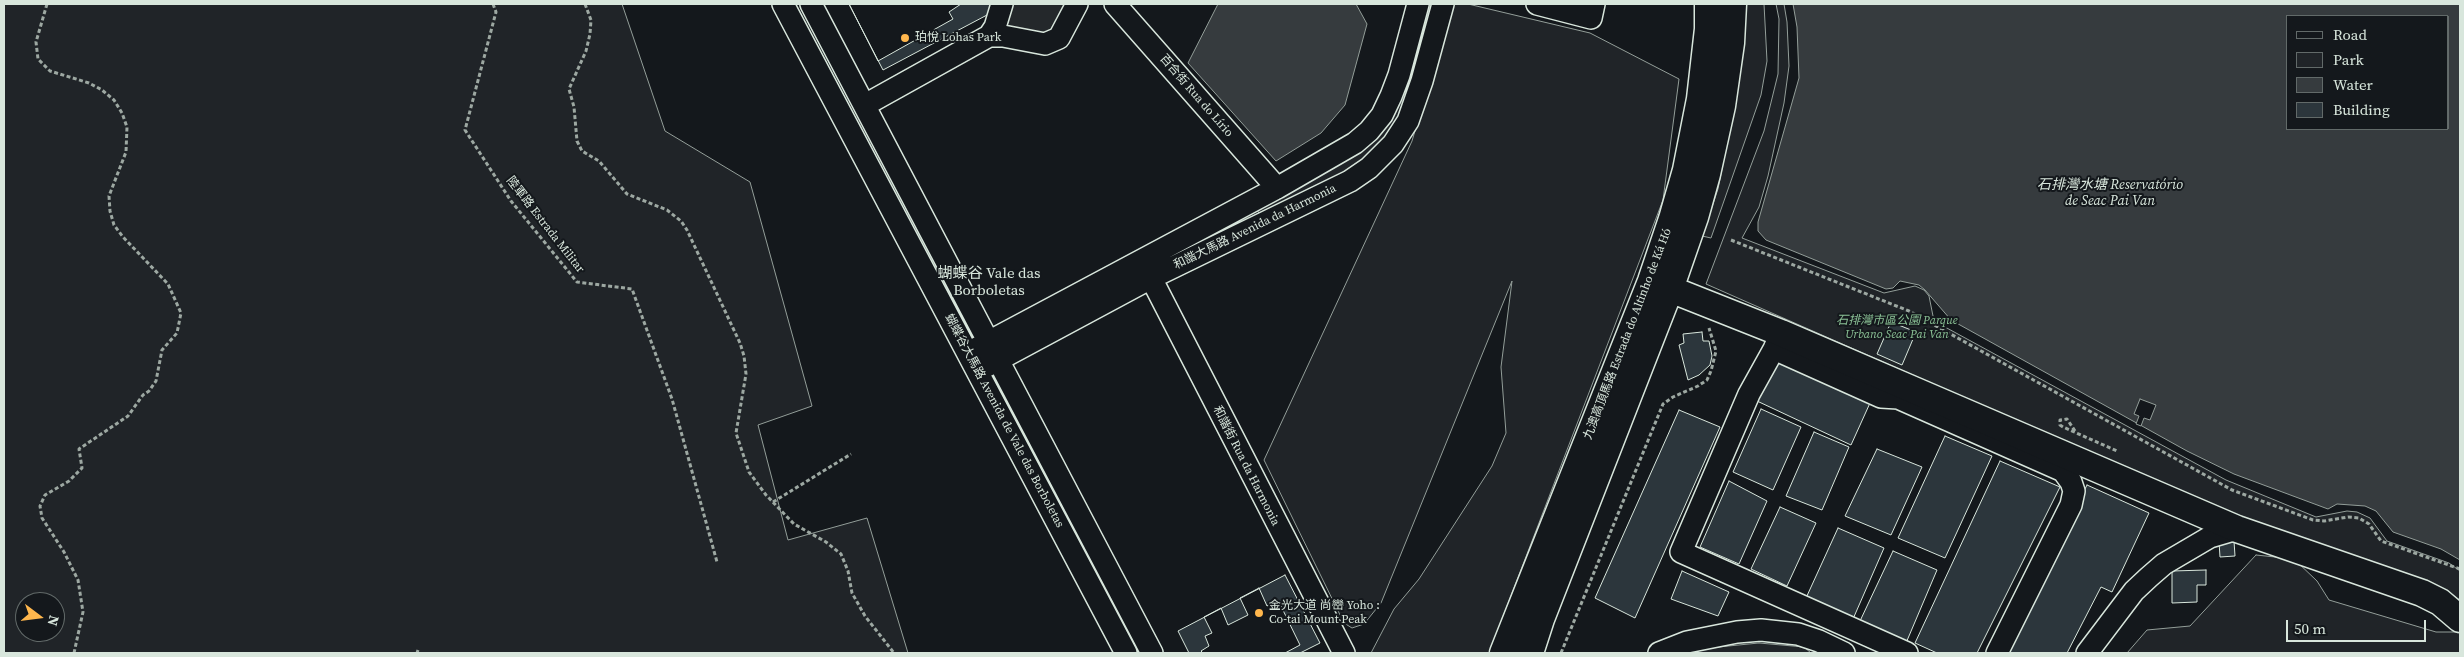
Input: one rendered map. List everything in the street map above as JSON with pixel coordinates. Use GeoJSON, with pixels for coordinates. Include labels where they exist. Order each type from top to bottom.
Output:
{"type":"FeatureCollection","features":[{"type":"Feature","properties":{"kind":"main road","name":"九澳高頂馬路 Estrada do Altinho de Ká Hó"},"geometry":{"type":"LineString","coordinates":[[1503,653],[1651,281],[1672,219],[1686,170],[1700,99],[1708,30],[1708,4]]}},
{"type":"Feature","properties":{"kind":"main road","name":"九澳高頂馬路 Estrada do Altinho de Ká Hó"},"geometry":{"type":"LineString","coordinates":[[1530,653],[1541,619],[1670,289],[1700,200],[1715,140],[1728,69],[1733,4]]}},
{"type":"Feature","properties":{"kind":"main road"},"geometry":{"type":"LineString","coordinates":[[1670,289],[1700,299],[1777,341],[2236,529],[2422,593],[2440,602],[2460,619]]}},
{"type":"Feature","properties":{"kind":"street","name":"蝴蝶谷大馬路 Avenida de Vale das Borboletas"},"geometry":{"type":"LineString","coordinates":[[783,4],[1126,653]]}},
{"type":"Feature","properties":{"kind":"street","name":"蝴蝶谷大馬路 Avenida de Vale das Borboletas"},"geometry":{"type":"LineString","coordinates":[[811,4],[1152,653]]}},
{"type":"Feature","properties":{"kind":"street"},"geometry":{"type":"LineString","coordinates":[[865,105],[989,36],[995,27],[1002,4]]}},
{"type":"Feature","properties":{"kind":"street"},"geometry":{"type":"LineString","coordinates":[[989,36],[1003,36],[1045,44],[1058,38],[1077,4]]}},
{"type":"Feature","properties":{"kind":"street","name":"百合街 Rua do Lírio"},"geometry":{"type":"LineString","coordinates":[[1115,4],[1277,188]]}},
{"type":"Feature","properties":{"kind":"street","name":"和諧大馬路 Avenida da Harmonia"},"geometry":{"type":"LineString","coordinates":[[994,351],[1151,278],[1350,181],[1369,168],[1393,144],[1408,121],[1422,82],[1443,4]]}},
{"type":"Feature","properties":{"kind":"street"},"geometry":{"type":"LineString","coordinates":[[1537,4],[1591,18],[1594,4]]}},
{"type":"Feature","properties":{"kind":"street","name":"和諧大馬路 Avenida da Harmonia"},"geometry":{"type":"LineString","coordinates":[[973,362],[1338,155],[1369,131],[1382,115],[1396,82],[1414,9]]}},
{"type":"Feature","properties":{"kind":"street","name":"和諧街 Rua da Harmonia"},"geometry":{"type":"LineString","coordinates":[[1151,278],[1316,602],[1344,653]]}},
{"type":"Feature","properties":{"kind":"street"},"geometry":{"type":"LineString","coordinates":[[1907,653],[1681,552],[1749,394],[1777,341],[1881,397],[1898,398],[2063,471],[2074,491],[2071,505],[1997,653]]}},
{"type":"Feature","properties":{"kind":"street"},"geometry":{"type":"LineString","coordinates":[[2087,653],[2134,591],[2149,577],[2179,555],[2210,537],[2236,529]]}},
{"type":"Feature","properties":{"kind":"street"},"geometry":{"type":"LineString","coordinates":[[1659,653],[1687,642],[1761,630],[1798,634],[1823,647],[1844,653]]}},
{"type":"Feature","properties":{"kind":"path"},"geometry":{"type":"LineString","coordinates":[[47,4],[36,42],[38,59],[50,71],[89,83],[102,90],[114,100],[122,113],[127,127],[126,152],[109,196],[110,211],[114,225],[168,284],[181,314],[177,333],[162,350],[156,381],[149,391],[143,395],[128,416],[79,449],[82,468],[70,481],[45,495],[40,506],[42,518],[64,552],[78,580],[83,612],[74,653]]}},
{"type":"Feature","properties":{"kind":"path","name":"陸軍路 Estrada Militar"},"geometry":{"type":"LineString","coordinates":[[493,4],[496,12],[465,130],[511,201],[577,282],[632,289],[672,399],[717,562]]}},
{"type":"Feature","properties":{"kind":"path"},"geometry":{"type":"LineString","coordinates":[[585,4],[591,20],[590,34],[586,51],[569,89],[574,107],[576,141],[582,151],[599,161],[627,194],[667,210],[681,221],[687,230],[740,344],[746,374],[736,426],[737,438],[749,472],[794,524],[826,542],[841,554],[848,571],[852,593],[865,616],[894,653]]}},
{"type":"Feature","properties":{"kind":"path"},"geometry":{"type":"LineString","coordinates":[[1731,240],[1909,311],[2232,490],[2313,520],[2359,518],[2369,524],[2381,541],[2460,569]]}},
{"type":"Feature","properties":{"kind":"path"},"geometry":{"type":"LineString","coordinates":[[1561,653],[1663,404],[1707,380],[1715,362],[1716,351],[1700,299]]}},
{"type":"Feature","properties":{"kind":"path"},"geometry":{"type":"LineString","coordinates":[[2067,419],[2075,431],[2060,425],[2060,420],[2067,419]]}},
{"type":"Feature","properties":{"kind":"path"},"geometry":{"type":"LineString","coordinates":[[773,502],[851,454]]}},
{"type":"Feature","properties":{"kind":"green space"},"geometry":{"type":"Polygon","coordinates":[[[4,4],[622,4],[665,131],[750,182],[812,406],[758,425],[788,540],[867,518],[908,653],[4,653],[4,4]]]}},
{"type":"Feature","properties":{"kind":"green space"},"geometry":{"type":"Polygon","coordinates":[[[1427,4],[1432,5],[1410,89],[1392,131],[1366,161],[1260,216],[1256,207],[1351,158],[1370,145],[1384,128],[1427,4]]]}},
{"type":"Feature","properties":{"kind":"green space"},"geometry":{"type":"Polygon","coordinates":[[[1455,4],[1468,4],[1590,33],[1679,79],[1663,200],[1489,653],[1371,653],[1394,609],[1419,579],[1492,466],[1506,433],[1501,367],[1512,281],[1381,603],[1364,624],[1352,628],[1344,623],[1264,460],[1412,141],[1452,6],[1455,4]]]}},
{"type":"Feature","properties":{"kind":"green space"},"geometry":{"type":"Polygon","coordinates":[[[1744,4],[1764,4],[1767,61],[1761,95],[1711,238],[1702,236],[1718,189],[1739,82],[1744,4]]]}},
{"type":"Feature","properties":{"kind":"green space","name":"石排灣市區公園 Parque Urbano Seac Pai Van"},"geometry":{"type":"Polygon","coordinates":[[[1776,4],[1784,4],[1787,22],[1789,66],[1784,103],[1768,176],[1759,207],[1742,238],[1884,293],[1915,286],[1924,290],[1929,296],[1933,316],[1945,327],[2226,480],[2316,517],[2347,511],[2357,512],[2370,518],[2387,541],[2449,563],[2460,571],[2460,600],[2444,590],[2215,508],[1706,284],[1764,131],[1778,74],[1779,19],[1776,4]]]}},
{"type":"Feature","properties":{"kind":"green space"},"geometry":{"type":"Polygon","coordinates":[[[2256,555],[2294,559],[2317,581],[2329,600],[2436,632],[2460,632],[2460,653],[2127,653],[2147,630],[2190,626],[2256,555]]]}},
{"type":"Feature","properties":{"kind":"green space"},"geometry":{"type":"Polygon","coordinates":[[[1759,643],[1804,647],[1811,653],[1688,653],[1698,649],[1759,643]]]}},
{"type":"Feature","properties":{"kind":"shaded area"},"geometry":{"type":"Polygon","coordinates":[[[1001,4],[1079,4],[1052,41],[989,36],[1001,4]]]}},
{"type":"Feature","properties":{"kind":"water"},"geometry":{"type":"Polygon","coordinates":[[[1218,4],[1356,4],[1367,24],[1345,105],[1321,133],[1276,161],[1188,63],[1218,4]]]}},
{"type":"Feature","properties":{"kind":"water","name":"石排灣水塘 Reservatório de Seac Pai Van"},"geometry":{"type":"Polygon","coordinates":[[[1793,4],[2460,4],[2460,560],[2441,549],[2393,532],[2376,511],[2365,506],[2337,504],[2328,509],[2234,474],[2187,451],[1951,320],[1919,285],[1900,281],[1893,288],[1886,289],[1766,240],[1758,231],[1758,222],[1799,78],[1797,27],[1793,4]]]}},
{"type":"Feature","properties":{"kind":"pier"},"geometry":{"type":"Polygon","coordinates":[[[2140,399],[2156,405],[2150,420],[2144,418],[2141,426],[2136,424],[2139,416],[2134,414],[2140,399]]]}},
{"type":"Feature","properties":{"kind":"building","name":"珀悅 Lohas Park"},"geometry":{"type":"Polygon","coordinates":[[[849,4],[996,4],[987,15],[883,70],[849,4]]]}},
{"type":"Feature","properties":{"kind":"building","name":"珀悅 Lohas Park"},"geometry":{"type":"Polygon","coordinates":[[[849,4],[961,4],[949,12],[953,19],[878,61],[849,4]]]}},
{"type":"Feature","properties":{"kind":"building"},"geometry":{"type":"Polygon","coordinates":[[[1891,322],[1916,332],[1902,365],[1877,354],[1891,322]]]}},
{"type":"Feature","properties":{"kind":"building"},"geometry":{"type":"Polygon","coordinates":[[[1702,332],[1703,341],[1709,341],[1712,356],[1710,365],[1699,375],[1688,380],[1679,345],[1684,343],[1683,334],[1702,332]]]}},
{"type":"Feature","properties":{"kind":"building"},"geometry":{"type":"Polygon","coordinates":[[[1775,361],[1870,403],[1851,445],[1757,401],[1775,361]]]}},
{"type":"Feature","properties":{"kind":"building"},"geometry":{"type":"Polygon","coordinates":[[[1761,409],[1801,427],[1773,490],[1733,472],[1761,409]]]}},
{"type":"Feature","properties":{"kind":"building"},"geometry":{"type":"Polygon","coordinates":[[[1679,410],[1720,427],[1635,618],[1595,598],[1679,410]]]}},
{"type":"Feature","properties":{"kind":"building"},"geometry":{"type":"Polygon","coordinates":[[[1814,432],[1849,447],[1822,510],[1786,496],[1814,432]]]}},
{"type":"Feature","properties":{"kind":"building"},"geometry":{"type":"Polygon","coordinates":[[[1945,436],[1992,456],[1945,558],[1898,538],[1945,436]]]}},
{"type":"Feature","properties":{"kind":"building"},"geometry":{"type":"Polygon","coordinates":[[[1877,449],[1922,467],[1891,535],[1845,516],[1877,449]]]}},
{"type":"Feature","properties":{"kind":"building"},"geometry":{"type":"Polygon","coordinates":[[[2000,461],[2060,487],[1977,653],[1937,653],[1915,643],[2000,461]]]}},
{"type":"Feature","properties":{"kind":"building"},"geometry":{"type":"Polygon","coordinates":[[[1729,481],[1767,501],[1739,564],[1700,547],[1729,481]]]}},
{"type":"Feature","properties":{"kind":"building"},"geometry":{"type":"Polygon","coordinates":[[[2087,485],[2149,513],[2112,592],[2101,587],[2067,653],[2003,653],[2087,485]]]}},
{"type":"Feature","properties":{"kind":"building"},"geometry":{"type":"Polygon","coordinates":[[[1780,507],[1816,523],[1787,586],[1751,569],[1780,507]]]}},
{"type":"Feature","properties":{"kind":"building"},"geometry":{"type":"Polygon","coordinates":[[[1838,528],[1884,548],[1853,619],[1806,598],[1838,528]]]}},
{"type":"Feature","properties":{"kind":"building"},"geometry":{"type":"Polygon","coordinates":[[[2234,541],[2235,556],[2220,557],[2219,542],[2234,541]]]}},
{"type":"Feature","properties":{"kind":"building"},"geometry":{"type":"Polygon","coordinates":[[[1893,551],[1937,570],[1906,643],[1860,621],[1893,551]]]}},
{"type":"Feature","properties":{"kind":"building"},"geometry":{"type":"Polygon","coordinates":[[[2206,570],[2206,585],[2197,585],[2197,602],[2172,603],[2172,571],[2206,570]]]}},
{"type":"Feature","properties":{"kind":"building"},"geometry":{"type":"Polygon","coordinates":[[[1682,571],[1729,592],[1718,616],[1671,599],[1682,571]]]}},
{"type":"Feature","properties":{"kind":"building","name":"金光大道 尚巒 Yoho : Co-tai Mount Peak"},"geometry":{"type":"Polygon","coordinates":[[[1285,575],[1320,643],[1300,653],[1189,653],[1178,631],[1285,575]]]}},
{"type":"Feature","properties":{"kind":"building"},"geometry":{"type":"Polygon","coordinates":[[[1259,588],[1267,606],[1278,600],[1300,645],[1285,653],[1203,653],[1201,651],[1209,646],[1205,636],[1212,633],[1204,617],[1221,608],[1228,625],[1248,615],[1240,598],[1259,588]]]}},
{"type":"Feature","properties":{"kind":"place","name":"珀悅 Lohas Park"},"geometry":{"type":"Point","coordinates":[905,38]}},
{"type":"Feature","properties":{"kind":"place","name":"金光大道 尚巒 Yoho : Co-tai Mount Peak"},"geometry":{"type":"Point","coordinates":[1259,613]}},
{"type":"Feature","properties":{"kind":"district","name":"蝴蝶谷 Vale das Borboletas"},"geometry":{"type":"Point","coordinates":[989,282]}}]}
